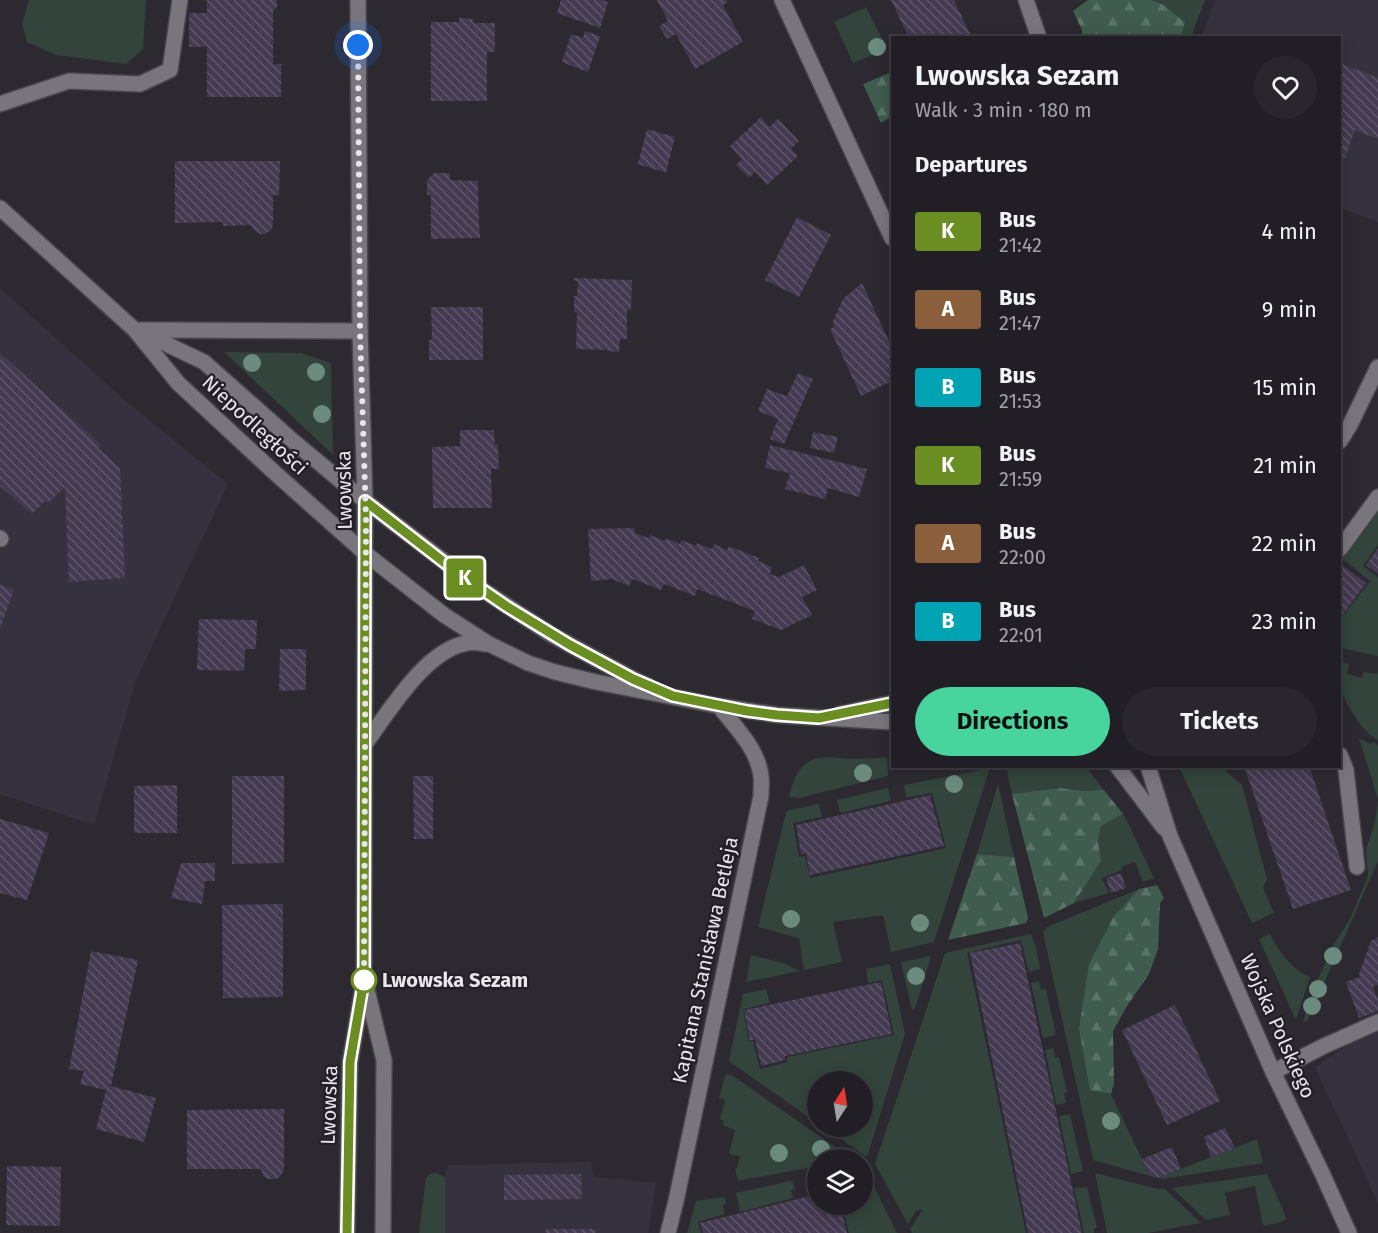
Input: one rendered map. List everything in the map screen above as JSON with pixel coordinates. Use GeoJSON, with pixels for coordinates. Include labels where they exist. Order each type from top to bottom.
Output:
{"type":"FeatureCollection","features":[{"type":"Feature","properties":{"kind":"main road"},"geometry":{"type":"LineString","coordinates":[[0,104],[69,81],[140,84],[170,70],[180,0]]}},
{"type":"Feature","properties":{"kind":"main road","name":"Lwowska"},"geometry":{"type":"LineString","coordinates":[[347,1233],[350,1062],[364,980],[366,554],[360,331],[358,0]]}},
{"type":"Feature","properties":{"kind":"main road"},"geometry":{"type":"LineString","coordinates":[[782,0],[891,236]]}},
{"type":"Feature","properties":{"kind":"main road"},"geometry":{"type":"LineString","coordinates":[[1026,0],[1038,36]]}},
{"type":"Feature","properties":{"kind":"main road","name":"Niepodległości"},"geometry":{"type":"LineString","coordinates":[[0,208],[135,330],[178,383],[255,456],[366,554],[444,615],[489,644],[528,663],[555,672],[719,706],[777,715],[891,722]]}},
{"type":"Feature","properties":{"kind":"main road"},"geometry":{"type":"LineString","coordinates":[[135,330],[360,331]]}},
{"type":"Feature","properties":{"kind":"main road","name":"Niepodległości"},"geometry":{"type":"LineString","coordinates":[[135,330],[204,362],[365,501],[454,570],[515,612],[633,679],[673,696]]}},
{"type":"Feature","properties":{"kind":"main road"},"geometry":{"type":"LineString","coordinates":[[1341,439],[1378,367]]}},
{"type":"Feature","properties":{"kind":"main road"},"geometry":{"type":"LineString","coordinates":[[1341,548],[1378,497]]}},
{"type":"Feature","properties":{"kind":"main road"},"geometry":{"type":"LineString","coordinates":[[365,744],[413,680],[432,661],[452,648],[468,643],[489,644]]}},
{"type":"Feature","properties":{"kind":"main road","name":"Niepodległości"},"geometry":{"type":"LineString","coordinates":[[819,718],[891,703]]}},
{"type":"Feature","properties":{"kind":"main road","name":"Kapitana Stanisława Betleja"},"geometry":{"type":"LineString","coordinates":[[668,1233],[756,819],[762,777],[751,747],[719,706]]}},
{"type":"Feature","properties":{"kind":"main road"},"geometry":{"type":"LineString","coordinates":[[1341,758],[1346,770],[1357,867]]}},
{"type":"Feature","properties":{"kind":"main road","name":"Wojska Polskiego"},"geometry":{"type":"LineString","coordinates":[[1119,768],[1170,836]]}},
{"type":"Feature","properties":{"kind":"main road","name":"Wojska Polskiego"},"geometry":{"type":"LineString","coordinates":[[1149,768],[1170,836],[1273,1072],[1349,1233]]}},
{"type":"Feature","properties":{"kind":"main road","name":"Lwowska"},"geometry":{"type":"LineString","coordinates":[[364,980],[384,1060],[383,1233]]}},
{"type":"Feature","properties":{"kind":"main road"},"geometry":{"type":"LineString","coordinates":[[1273,1072],[1324,1046],[1376,1028]]}},
{"type":"Feature","properties":{"kind":"shaded area"},"geometry":{"type":"Polygon","coordinates":[[[1215,0],[1378,0],[1378,222],[1341,208],[1341,36],[1202,36],[1215,0]]]}},
{"type":"Feature","properties":{"kind":"shaded area"},"geometry":{"type":"Polygon","coordinates":[[[0,288],[128,403],[228,484],[136,680],[94,825],[0,794],[0,288]]]}},
{"type":"Feature","properties":{"kind":"shaded area"},"geometry":{"type":"Polygon","coordinates":[[[1378,1025],[1378,1203],[1315,1067],[1378,1025]]]}},
{"type":"Feature","properties":{"kind":"shaded area"},"geometry":{"type":"Polygon","coordinates":[[[591,1162],[594,1177],[656,1183],[648,1233],[445,1233],[445,1177],[448,1165],[591,1162]]]}},
{"type":"Feature","properties":{"kind":"green space"},"geometry":{"type":"Polygon","coordinates":[[[29,0],[146,0],[143,49],[126,64],[56,55],[27,42],[22,24],[29,0]]]}},
{"type":"Feature","properties":{"kind":"green space"},"geometry":{"type":"Polygon","coordinates":[[[1088,0],[1151,0],[1162,4],[1185,22],[1181,36],[1082,36],[1082,30],[1073,11],[1088,0]]]}},
{"type":"Feature","properties":{"kind":"green space"},"geometry":{"type":"Polygon","coordinates":[[[1151,0],[1205,0],[1191,36],[1181,36],[1185,22],[1162,4],[1151,0]]]}},
{"type":"Feature","properties":{"kind":"green space"},"geometry":{"type":"Polygon","coordinates":[[[866,7],[887,49],[853,63],[834,22],[866,7]]]}},
{"type":"Feature","properties":{"kind":"green space"},"geometry":{"type":"Polygon","coordinates":[[[891,72],[891,117],[881,123],[863,84],[891,72]]]}},
{"type":"Feature","properties":{"kind":"green space"},"geometry":{"type":"Polygon","coordinates":[[[224,352],[301,353],[331,363],[333,455],[224,352]]]}},
{"type":"Feature","properties":{"kind":"green space"},"geometry":{"type":"Polygon","coordinates":[[[1378,512],[1378,545],[1363,566],[1378,577],[1378,656],[1341,648],[1341,619],[1370,581],[1341,558],[1358,540],[1378,512]]]}},
{"type":"Feature","properties":{"kind":"green space"},"geometry":{"type":"Polygon","coordinates":[[[1341,662],[1349,664],[1347,674],[1362,678],[1364,672],[1377,674],[1378,671],[1378,740],[1367,732],[1355,717],[1342,692],[1341,662]]]}},
{"type":"Feature","properties":{"kind":"green space"},"geometry":{"type":"Polygon","coordinates":[[[1359,738],[1370,744],[1374,742],[1378,745],[1378,799],[1359,738]]]}},
{"type":"Feature","properties":{"kind":"green space"},"geometry":{"type":"Polygon","coordinates":[[[823,757],[853,759],[887,757],[888,776],[799,798],[789,797],[798,773],[806,763],[812,760],[823,757]]]}},
{"type":"Feature","properties":{"kind":"green space"},"geometry":{"type":"Polygon","coordinates":[[[990,768],[934,942],[891,952],[883,915],[833,922],[842,962],[804,970],[799,938],[758,927],[786,812],[819,804],[822,817],[793,823],[799,857],[805,856],[810,878],[946,848],[932,793],[906,798],[904,785],[990,768]]]}},
{"type":"Feature","properties":{"kind":"green space"},"geometry":{"type":"Polygon","coordinates":[[[1006,768],[1087,768],[1104,790],[1085,791],[1059,788],[1012,794],[1006,768]]]}},
{"type":"Feature","properties":{"kind":"green space"},"geometry":{"type":"Polygon","coordinates":[[[1179,768],[1222,768],[1242,785],[1267,879],[1263,888],[1274,913],[1252,923],[1179,768]]]}},
{"type":"Feature","properties":{"kind":"green space"},"geometry":{"type":"Polygon","coordinates":[[[998,784],[1014,857],[977,854],[998,784]]]}},
{"type":"Feature","properties":{"kind":"green space"},"geometry":{"type":"Polygon","coordinates":[[[888,788],[891,801],[840,813],[837,800],[888,788]]]}},
{"type":"Feature","properties":{"kind":"green space"},"geometry":{"type":"Polygon","coordinates":[[[1059,788],[1085,791],[1104,790],[1123,814],[1101,826],[1098,840],[1101,861],[1074,903],[1044,918],[1012,794],[1059,788]]]}},
{"type":"Feature","properties":{"kind":"green space"},"geometry":{"type":"Polygon","coordinates":[[[1378,801],[1378,861],[1307,1022],[1303,1021],[1317,981],[1334,944],[1350,919],[1368,876],[1366,850],[1375,821],[1378,801]]]}},
{"type":"Feature","properties":{"kind":"green space"},"geometry":{"type":"Polygon","coordinates":[[[1123,814],[1154,878],[1143,882],[1135,862],[1102,878],[1109,893],[1074,903],[1101,861],[1098,840],[1101,826],[1123,814]]]}},
{"type":"Feature","properties":{"kind":"green space"},"geometry":{"type":"Polygon","coordinates":[[[977,854],[1014,857],[1028,918],[1026,923],[948,940],[977,854]]]}},
{"type":"Feature","properties":{"kind":"green space"},"geometry":{"type":"Polygon","coordinates":[[[1157,885],[1164,898],[1160,903],[1158,949],[1149,974],[1113,1031],[1114,1083],[1111,1094],[1090,1090],[1079,1029],[1089,964],[1114,916],[1139,889],[1157,885]]]}},
{"type":"Feature","properties":{"kind":"green space"},"geometry":{"type":"Polygon","coordinates":[[[1139,889],[1114,916],[1090,1090],[1111,1094],[1150,1176],[1093,1160],[1043,932],[1047,927],[1139,889]]]}},
{"type":"Feature","properties":{"kind":"green space"},"geometry":{"type":"Polygon","coordinates":[[[1031,934],[1040,969],[1029,972],[1021,940],[967,953],[1026,1233],[912,1233],[910,1229],[923,1209],[916,1211],[908,1224],[875,1164],[945,953],[1031,934]]]}},
{"type":"Feature","properties":{"kind":"green space"},"geometry":{"type":"Polygon","coordinates":[[[1270,934],[1287,959],[1298,970],[1310,977],[1296,1020],[1259,939],[1270,934]]]}},
{"type":"Feature","properties":{"kind":"green space"},"geometry":{"type":"Polygon","coordinates":[[[751,955],[783,963],[800,971],[746,982],[751,955]]]}},
{"type":"Feature","properties":{"kind":"green space"},"geometry":{"type":"Polygon","coordinates":[[[931,956],[915,1009],[912,1010],[901,962],[931,956]]]}},
{"type":"Feature","properties":{"kind":"green space"},"geometry":{"type":"Polygon","coordinates":[[[890,964],[905,1034],[869,1149],[855,1149],[838,1137],[873,1137],[873,1071],[807,1071],[807,1116],[729,1061],[743,994],[766,989],[770,1003],[743,1009],[749,1042],[753,1041],[760,1069],[787,1062],[787,1057],[894,1035],[882,980],[868,983],[866,969],[890,964]]]}},
{"type":"Feature","properties":{"kind":"green space"},"geometry":{"type":"Polygon","coordinates":[[[1039,981],[1041,990],[1046,989],[1056,1035],[1043,1038],[1031,983],[1039,981]]]}},
{"type":"Feature","properties":{"kind":"green space"},"geometry":{"type":"Polygon","coordinates":[[[1054,1048],[1055,1058],[1059,1057],[1067,1092],[1064,1093],[1066,1103],[1056,1105],[1045,1050],[1054,1048]]]}},
{"type":"Feature","properties":{"kind":"green space"},"geometry":{"type":"Polygon","coordinates":[[[727,1074],[733,1076],[807,1127],[807,1137],[821,1137],[838,1149],[807,1149],[807,1168],[738,1181],[735,1169],[740,1156],[729,1154],[735,1130],[722,1125],[724,1121],[720,1119],[725,1100],[719,1098],[727,1074]]]}},
{"type":"Feature","properties":{"kind":"green space"},"geometry":{"type":"Polygon","coordinates":[[[1070,1114],[1083,1171],[1071,1174],[1059,1116],[1070,1114]]]}},
{"type":"Feature","properties":{"kind":"green space"},"geometry":{"type":"Polygon","coordinates":[[[1257,1139],[1263,1163],[1158,1178],[1257,1139]]]}},
{"type":"Feature","properties":{"kind":"green space"},"geometry":{"type":"Polygon","coordinates":[[[436,1173],[445,1177],[445,1233],[419,1233],[426,1178],[436,1173]]]}},
{"type":"Feature","properties":{"kind":"green space"},"geometry":{"type":"Polygon","coordinates":[[[1095,1173],[1165,1189],[1201,1223],[1148,1233],[1107,1233],[1095,1173]]]}},
{"type":"Feature","properties":{"kind":"green space"},"geometry":{"type":"Polygon","coordinates":[[[1267,1174],[1287,1219],[1263,1226],[1255,1186],[1225,1193],[1230,1215],[1206,1220],[1172,1188],[1267,1174]]]}},
{"type":"Feature","properties":{"kind":"green space"},"geometry":{"type":"Polygon","coordinates":[[[793,1182],[795,1189],[791,1190],[793,1198],[740,1212],[736,1193],[793,1182]]]}},
{"type":"Feature","properties":{"kind":"green space"},"geometry":{"type":"Polygon","coordinates":[[[873,1185],[897,1233],[849,1233],[844,1215],[873,1215],[873,1185]]]}},
{"type":"Feature","properties":{"kind":"green space"},"geometry":{"type":"Polygon","coordinates":[[[1087,1187],[1097,1228],[1094,1229],[1094,1233],[1084,1233],[1074,1188],[1087,1187]]]}},
{"type":"Feature","properties":{"kind":"green space"},"geometry":{"type":"Polygon","coordinates":[[[724,1197],[725,1214],[698,1222],[701,1233],[687,1233],[696,1201],[724,1197]]]}},
{"type":"Feature","properties":{"kind":"building"},"geometry":{"type":"Polygon","coordinates":[[[207,0],[277,0],[277,7],[273,11],[273,64],[281,64],[281,97],[207,97],[207,47],[189,47],[189,13],[207,13],[207,0]]]}},
{"type":"Feature","properties":{"kind":"building"},"geometry":{"type":"Polygon","coordinates":[[[561,0],[608,2],[600,28],[557,13],[561,0]]]}},
{"type":"Feature","properties":{"kind":"building"},"geometry":{"type":"Polygon","coordinates":[[[657,0],[726,0],[728,2],[723,5],[743,42],[695,69],[676,34],[667,39],[659,26],[668,21],[657,0]]]}},
{"type":"Feature","properties":{"kind":"building"},"geometry":{"type":"Polygon","coordinates":[[[891,0],[954,0],[971,36],[908,36],[891,0]]]}},
{"type":"Feature","properties":{"kind":"building"},"geometry":{"type":"Polygon","coordinates":[[[459,18],[473,19],[473,23],[495,23],[495,52],[487,52],[487,101],[431,101],[431,22],[459,22],[459,18]]]}},
{"type":"Feature","properties":{"kind":"building"},"geometry":{"type":"Polygon","coordinates":[[[585,31],[600,36],[588,72],[562,62],[571,34],[583,38],[585,31]]]}},
{"type":"Feature","properties":{"kind":"building"},"geometry":{"type":"Polygon","coordinates":[[[1343,64],[1378,78],[1378,139],[1355,130],[1345,158],[1341,156],[1341,71],[1343,64]]]}},
{"type":"Feature","properties":{"kind":"building"},"geometry":{"type":"Polygon","coordinates":[[[761,117],[769,127],[778,119],[799,141],[791,149],[798,156],[767,185],[755,172],[749,178],[736,165],[742,159],[730,146],[761,117]]]}},
{"type":"Feature","properties":{"kind":"building"},"geometry":{"type":"Polygon","coordinates":[[[647,129],[675,137],[666,173],[638,164],[647,129]]]}},
{"type":"Feature","properties":{"kind":"building"},"geometry":{"type":"Polygon","coordinates":[[[175,161],[280,161],[279,195],[273,195],[272,229],[265,234],[260,234],[251,225],[223,226],[223,222],[175,223],[175,161]]]}},
{"type":"Feature","properties":{"kind":"building"},"geometry":{"type":"Polygon","coordinates":[[[434,173],[450,173],[450,180],[478,181],[480,238],[431,239],[431,195],[427,195],[427,180],[434,173]]]}},
{"type":"Feature","properties":{"kind":"building"},"geometry":{"type":"Polygon","coordinates":[[[797,217],[831,235],[799,297],[765,280],[797,217]]]}},
{"type":"Feature","properties":{"kind":"building"},"geometry":{"type":"Polygon","coordinates":[[[574,278],[632,280],[631,310],[627,310],[627,339],[620,339],[619,352],[576,349],[577,313],[574,312],[574,296],[577,296],[578,281],[574,281],[574,278]]]}},
{"type":"Feature","properties":{"kind":"building"},"geometry":{"type":"Polygon","coordinates":[[[862,283],[891,346],[891,381],[861,396],[830,329],[834,327],[833,321],[843,299],[862,283]]]}},
{"type":"Feature","properties":{"kind":"building"},"geometry":{"type":"Polygon","coordinates":[[[431,307],[483,307],[483,360],[429,360],[429,340],[432,339],[431,307]]]}},
{"type":"Feature","properties":{"kind":"building"},"geometry":{"type":"Polygon","coordinates":[[[0,353],[101,445],[98,448],[120,468],[125,578],[69,582],[65,487],[48,503],[45,501],[32,514],[0,486],[0,353]]]}},
{"type":"Feature","properties":{"kind":"building"},"geometry":{"type":"Polygon","coordinates":[[[798,373],[813,379],[784,444],[770,439],[778,419],[758,411],[767,389],[787,396],[798,373]]]}},
{"type":"Feature","properties":{"kind":"building"},"geometry":{"type":"Polygon","coordinates":[[[460,430],[494,430],[495,445],[498,444],[499,469],[491,469],[492,508],[433,508],[432,447],[460,446],[460,430]]]}},
{"type":"Feature","properties":{"kind":"building"},"geometry":{"type":"Polygon","coordinates":[[[813,432],[838,437],[834,453],[810,448],[813,432]]]}},
{"type":"Feature","properties":{"kind":"building"},"geometry":{"type":"Polygon","coordinates":[[[770,445],[867,469],[859,497],[828,488],[825,499],[785,489],[790,473],[765,468],[770,445]]]}},
{"type":"Feature","properties":{"kind":"building"},"geometry":{"type":"Polygon","coordinates":[[[634,528],[635,533],[649,538],[650,535],[665,541],[666,538],[680,544],[682,540],[712,549],[714,544],[727,550],[729,546],[759,558],[758,561],[772,567],[770,574],[779,577],[804,565],[817,590],[802,597],[812,615],[781,630],[752,619],[755,611],[697,589],[695,596],[664,584],[661,590],[632,579],[629,586],[612,579],[591,581],[588,529],[634,528]]]}},
{"type":"Feature","properties":{"kind":"building"},"geometry":{"type":"Polygon","coordinates":[[[1378,548],[1378,574],[1366,565],[1378,548]]]}},
{"type":"Feature","properties":{"kind":"building"},"geometry":{"type":"Polygon","coordinates":[[[1342,565],[1366,583],[1341,618],[1342,565]]]}},
{"type":"Feature","properties":{"kind":"building"},"geometry":{"type":"Polygon","coordinates":[[[0,585],[14,590],[0,629],[0,585]]]}},
{"type":"Feature","properties":{"kind":"building"},"geometry":{"type":"Polygon","coordinates":[[[199,619],[257,620],[256,649],[245,649],[244,671],[197,670],[199,619]]]}},
{"type":"Feature","properties":{"kind":"building"},"geometry":{"type":"Polygon","coordinates":[[[280,649],[306,649],[306,690],[279,691],[280,649]]]}},
{"type":"Feature","properties":{"kind":"building"},"geometry":{"type":"Polygon","coordinates":[[[1245,768],[1310,768],[1351,890],[1293,909],[1245,768]]]}},
{"type":"Feature","properties":{"kind":"building"},"geometry":{"type":"Polygon","coordinates":[[[232,776],[284,776],[284,863],[232,864],[232,776]]]}},
{"type":"Feature","properties":{"kind":"building"},"geometry":{"type":"Polygon","coordinates":[[[413,776],[433,776],[433,839],[414,839],[413,776]]]}},
{"type":"Feature","properties":{"kind":"building"},"geometry":{"type":"Polygon","coordinates":[[[177,785],[177,833],[134,833],[134,786],[177,785]]]}},
{"type":"Feature","properties":{"kind":"building"},"geometry":{"type":"Polygon","coordinates":[[[930,795],[944,846],[810,875],[806,854],[801,854],[796,825],[930,795]]]}},
{"type":"Feature","properties":{"kind":"building"},"geometry":{"type":"Polygon","coordinates":[[[0,819],[49,833],[27,900],[0,893],[0,819]]]}},
{"type":"Feature","properties":{"kind":"building"},"geometry":{"type":"Polygon","coordinates":[[[181,863],[215,863],[215,881],[205,881],[202,904],[171,898],[181,863]]]}},
{"type":"Feature","properties":{"kind":"building"},"geometry":{"type":"Polygon","coordinates":[[[1121,873],[1126,888],[1111,893],[1106,878],[1121,873]]]}},
{"type":"Feature","properties":{"kind":"building"},"geometry":{"type":"Polygon","coordinates":[[[283,904],[283,997],[223,998],[222,905],[283,904]]]}},
{"type":"Feature","properties":{"kind":"building"},"geometry":{"type":"Polygon","coordinates":[[[1378,937],[1378,985],[1373,987],[1378,1000],[1378,1011],[1359,1018],[1346,982],[1360,977],[1359,974],[1371,941],[1378,937]]]}},
{"type":"Feature","properties":{"kind":"building"},"geometry":{"type":"Polygon","coordinates":[[[1020,943],[1082,1233],[1028,1233],[970,953],[1020,943]]]}},
{"type":"Feature","properties":{"kind":"building"},"geometry":{"type":"Polygon","coordinates":[[[91,951],[138,960],[111,1086],[156,1098],[144,1142],[96,1129],[106,1090],[80,1084],[84,1071],[69,1069],[91,951]]]}},
{"type":"Feature","properties":{"kind":"building"},"geometry":{"type":"Polygon","coordinates":[[[881,982],[892,1034],[785,1056],[785,1060],[761,1066],[755,1039],[750,1041],[744,1010],[881,982]]]}},
{"type":"Feature","properties":{"kind":"building"},"geometry":{"type":"Polygon","coordinates":[[[1175,1005],[1220,1101],[1167,1125],[1122,1030],[1175,1005]]]}},
{"type":"Feature","properties":{"kind":"building"},"geometry":{"type":"Polygon","coordinates":[[[284,1109],[284,1168],[277,1179],[268,1179],[263,1176],[261,1169],[187,1169],[187,1110],[284,1109]]]}},
{"type":"Feature","properties":{"kind":"building"},"geometry":{"type":"Polygon","coordinates":[[[1225,1128],[1235,1148],[1211,1157],[1204,1137],[1225,1128]]]}},
{"type":"Feature","properties":{"kind":"building"},"geometry":{"type":"Polygon","coordinates":[[[1172,1147],[1181,1169],[1158,1178],[1150,1176],[1142,1159],[1172,1147]]]}},
{"type":"Feature","properties":{"kind":"building"},"geometry":{"type":"Polygon","coordinates":[[[7,1166],[61,1167],[60,1226],[6,1225],[7,1166]]]}},
{"type":"Feature","properties":{"kind":"building"},"geometry":{"type":"Polygon","coordinates":[[[581,1174],[582,1199],[504,1200],[504,1175],[581,1174]]]}},
{"type":"Feature","properties":{"kind":"building"},"geometry":{"type":"Polygon","coordinates":[[[807,1197],[807,1215],[843,1215],[847,1233],[703,1233],[700,1223],[807,1197]]]}},
{"type":"Feature","properties":{"kind":"building"},"geometry":{"type":"Polygon","coordinates":[[[546,1229],[596,1229],[596,1233],[546,1233],[546,1229]]]}},
{"type":"Feature","properties":{"kind":"bus line","name":"K"},"geometry":{"type":"LineString","coordinates":[[347,1233],[350,1062],[364,980],[365,501],[454,570],[506,606],[552,635],[633,679],[673,696],[747,711],[819,718],[891,703]]}},
{"type":"Feature","properties":{"kind":"place","name":"Lwowska Sezam"},"geometry":{"type":"Point","coordinates":[364,980]}},
{"type":"Feature","properties":{"kind":"route"},"geometry":{"type":"LineString","coordinates":[[358,45],[360,331],[366,519],[364,980]]}}]}
